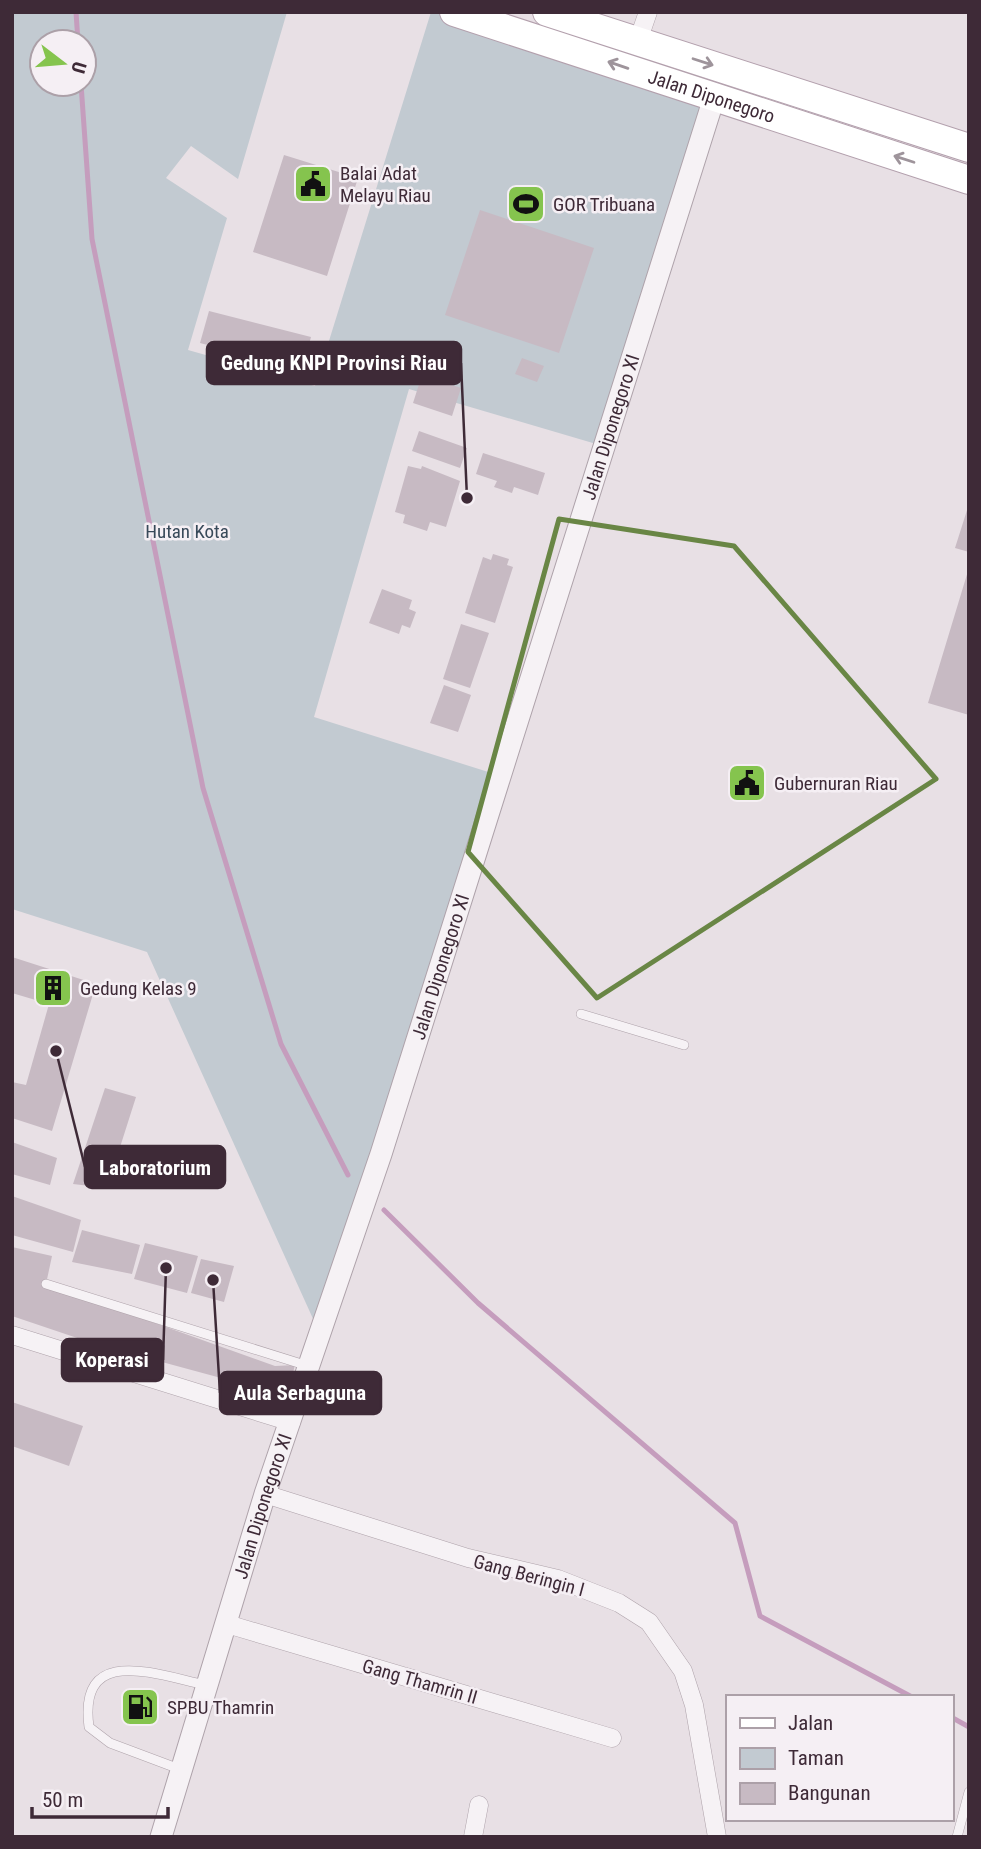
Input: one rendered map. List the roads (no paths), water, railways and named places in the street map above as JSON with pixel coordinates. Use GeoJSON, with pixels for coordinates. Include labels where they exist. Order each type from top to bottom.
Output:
{"type":"FeatureCollection","features":[{"type":"Feature","properties":{"kind":"main road","name":"Jalan Diponegoro"},"geometry":{"type":"LineString","coordinates":[[454,12],[498,19],[713,98],[969,180]]}},
{"type":"Feature","properties":{"kind":"main road","name":"Jalan Diponegoro"},"geometry":{"type":"LineString","coordinates":[[547,12],[969,148]]}},
{"type":"Feature","properties":{"kind":"street"},"geometry":{"type":"LineString","coordinates":[[638,41],[648,12]]}},
{"type":"Feature","properties":{"kind":"street","name":"Jalan Diponegoro XI"},"geometry":{"type":"LineString","coordinates":[[161,1837],[265,1494],[381,1154],[713,98]]}},
{"type":"Feature","properties":{"kind":"street"},"geometry":{"type":"LineString","coordinates":[[12,1335],[291,1422]]}},
{"type":"Feature","properties":{"kind":"street","name":"Gang Beringin I"},"geometry":{"type":"LineString","coordinates":[[265,1494],[468,1559],[558,1579],[619,1602],[649,1622],[683,1671],[691,1694],[712,1792],[717,1837]]}},
{"type":"Feature","properties":{"kind":"street","name":"Gang Thamrin II"},"geometry":{"type":"LineString","coordinates":[[226,1624],[612,1738]]}},
{"type":"Feature","properties":{"kind":"street"},"geometry":{"type":"LineString","coordinates":[[472,1837],[479,1805]]}},
{"type":"Feature","properties":{"kind":"lane"},"geometry":{"type":"LineString","coordinates":[[581,1014],[684,1045]]}},
{"type":"Feature","properties":{"kind":"lane"},"geometry":{"type":"LineString","coordinates":[[46,1284],[308,1366]]}},
{"type":"Feature","properties":{"kind":"lane"},"geometry":{"type":"LineString","coordinates":[[181,1770],[110,1743],[89,1727],[86,1709],[95,1681],[111,1671],[136,1670],[208,1686]]}},
{"type":"Feature","properties":{"kind":"lane"},"geometry":{"type":"LineString","coordinates":[[957,1837],[969,1792]]}},
{"type":"Feature","properties":{"kind":"waterway"},"geometry":{"type":"LineString","coordinates":[[76,12],[77,28]]}},
{"type":"Feature","properties":{"kind":"waterway"},"geometry":{"type":"LineString","coordinates":[[82,98],[92,239],[203,788],[281,1044],[348,1175]]}},
{"type":"Feature","properties":{"kind":"waterway"},"geometry":{"type":"LineString","coordinates":[[384,1210],[478,1303],[735,1523],[760,1616],[908,1695]]}},
{"type":"Feature","properties":{"kind":"waterway"},"geometry":{"type":"LineString","coordinates":[[953,1718],[969,1727]]}},
{"type":"Feature","properties":{"kind":"place","name":"Balai Adat Melayu Riau"},"geometry":{"type":"Point","coordinates":[313,184]}},
{"type":"Feature","properties":{"kind":"place","name":"GOR Tribuana"},"geometry":{"type":"Point","coordinates":[526,204]}},
{"type":"Feature","properties":{"kind":"place","name":"Gedung KNPI Provinsi Riau"},"geometry":{"type":"Point","coordinates":[467,498]}},
{"type":"Feature","properties":{"kind":"place","name":"Gubernuran Riau"},"geometry":{"type":"Point","coordinates":[747,783]}},
{"type":"Feature","properties":{"kind":"place","name":"Gedung Kelas 9"},"geometry":{"type":"Point","coordinates":[53,988]}},
{"type":"Feature","properties":{"kind":"place","name":"Laboratorium"},"geometry":{"type":"Point","coordinates":[56,1051]}},
{"type":"Feature","properties":{"kind":"place","name":"Koperasi"},"geometry":{"type":"Point","coordinates":[166,1268]}},
{"type":"Feature","properties":{"kind":"place","name":"Aula Serbaguna"},"geometry":{"type":"Point","coordinates":[213,1280]}},
{"type":"Feature","properties":{"kind":"place","name":"SPBU Thamrin"},"geometry":{"type":"Point","coordinates":[140,1707]}},
{"type":"Feature","properties":{"kind":"park label","name":"Hutan Kota"},"geometry":{"type":"Point","coordinates":[187,531]}}]}
